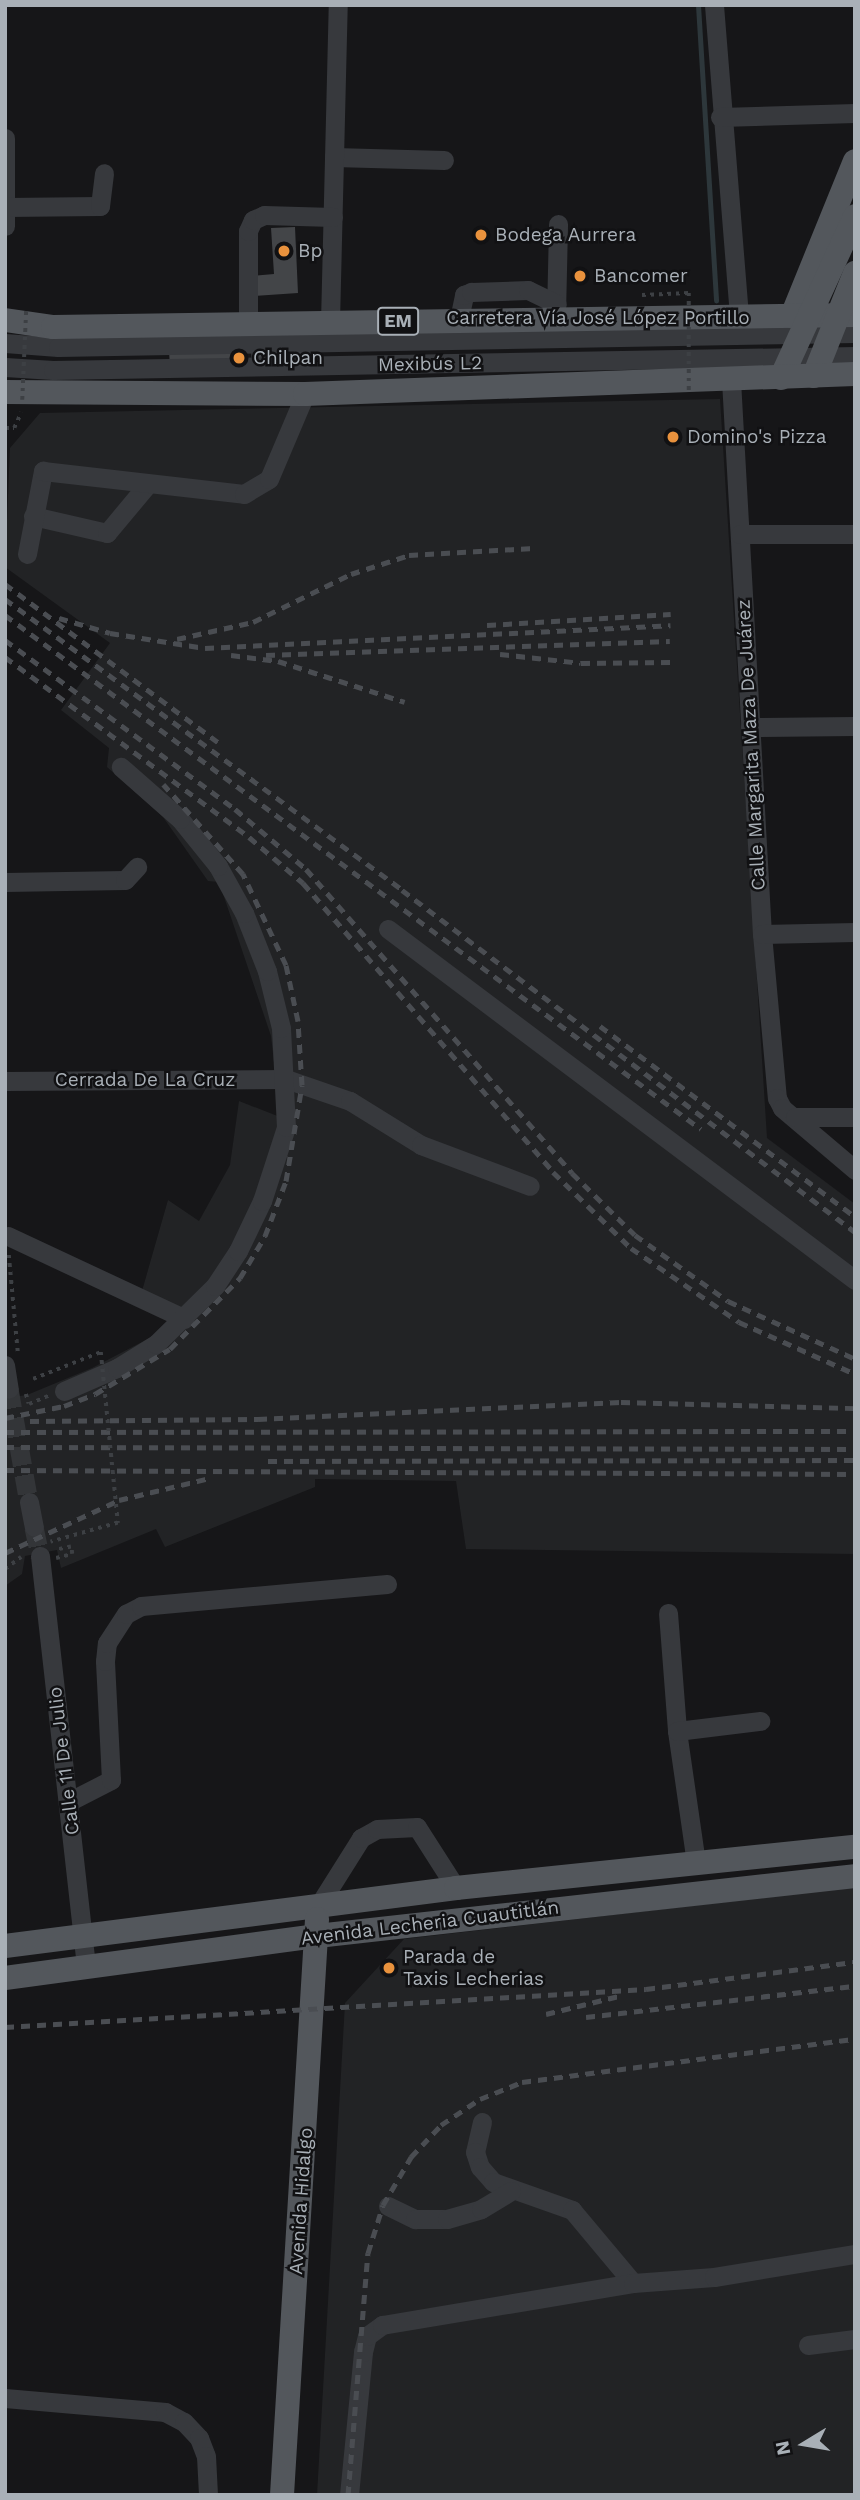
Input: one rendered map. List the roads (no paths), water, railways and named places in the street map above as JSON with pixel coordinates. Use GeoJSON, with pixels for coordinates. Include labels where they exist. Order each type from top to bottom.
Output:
{"type":"FeatureCollection","features":[{"type":"Feature","properties":{"kind":"main road"},"geometry":{"type":"LineString","coordinates":[[787,368],[855,161]]}},
{"type":"Feature","properties":{"kind":"main road"},"geometry":{"type":"LineString","coordinates":[[803,322],[855,216]]}},
{"type":"Feature","properties":{"kind":"main road"},"geometry":{"type":"LineString","coordinates":[[818,366],[845,324],[855,274]]}},
{"type":"Feature","properties":{"kind":"main road","name":"Carretera Vía José López Portillo"},"geometry":{"type":"LineString","coordinates":[[16,315],[53,327],[458,319],[556,312],[845,324]]}},
{"type":"Feature","properties":{"kind":"main road"},"geometry":{"type":"LineString","coordinates":[[14,396],[305,394],[731,380],[787,368],[818,366],[855,374]]}},
{"type":"Feature","properties":{"kind":"main road","name":"Avenida Lecheria Cuautitlán"},"geometry":{"type":"LineString","coordinates":[[5,1946],[317,1908],[456,1888],[855,1847]]}},
{"type":"Feature","properties":{"kind":"main road","name":"Avenida Lecheria Cuautitlán"},"geometry":{"type":"LineString","coordinates":[[5,1978],[317,1936],[855,1876]]}},
{"type":"Feature","properties":{"kind":"main road","name":"Avenida Hidalgo"},"geometry":{"type":"LineString","coordinates":[[282,2495],[317,1908]]}},
{"type":"Feature","properties":{"kind":"street"},"geometry":{"type":"LineString","coordinates":[[330,322],[338,5]]}},
{"type":"Feature","properties":{"kind":"street"},"geometry":{"type":"LineString","coordinates":[[714,5],[720,117],[739,318]]}},
{"type":"Feature","properties":{"kind":"street"},"geometry":{"type":"LineString","coordinates":[[720,117],[855,114]]}},
{"type":"Feature","properties":{"kind":"street"},"geometry":{"type":"LineString","coordinates":[[5,142],[5,226]]}},
{"type":"Feature","properties":{"kind":"street"},"geometry":{"type":"LineString","coordinates":[[334,157],[444,160]]}},
{"type":"Feature","properties":{"kind":"street"},"geometry":{"type":"LineString","coordinates":[[6,207],[100,206],[104,173]]}},
{"type":"Feature","properties":{"kind":"street"},"geometry":{"type":"LineString","coordinates":[[248,324],[248,231],[253,220],[264,215],[333,217]]}},
{"type":"Feature","properties":{"kind":"street"},"geometry":{"type":"LineString","coordinates":[[556,312],[558,224]]}},
{"type":"Feature","properties":{"kind":"street","name":"Mexibús L2"},"geometry":{"type":"LineString","coordinates":[[5,343],[58,347],[803,322]]}},
{"type":"Feature","properties":{"kind":"street"},"geometry":{"type":"LineString","coordinates":[[818,366],[855,356]]}},
{"type":"Feature","properties":{"kind":"street","name":"Mexibús L2"},"geometry":{"type":"LineString","coordinates":[[5,367],[53,370],[787,368]]}},
{"type":"Feature","properties":{"kind":"street","name":"Calle Margarita Maza De Juárez"},"geometry":{"type":"LineString","coordinates":[[731,380],[762,934],[788,1112]]}},
{"type":"Feature","properties":{"kind":"street"},"geometry":{"type":"LineString","coordinates":[[27,554],[43,471],[244,494],[259,489],[269,480],[305,394]]}},
{"type":"Feature","properties":{"kind":"street"},"geometry":{"type":"LineString","coordinates":[[33,516],[107,533],[147,485]]}},
{"type":"Feature","properties":{"kind":"street"},"geometry":{"type":"LineString","coordinates":[[740,534],[855,534]]}},
{"type":"Feature","properties":{"kind":"street"},"geometry":{"type":"LineString","coordinates":[[750,727],[855,726]]}},
{"type":"Feature","properties":{"kind":"street"},"geometry":{"type":"LineString","coordinates":[[64,1391],[117,1368],[185,1319],[239,1251],[262,1201],[286,1127],[286,1079],[278,1016],[244,913],[218,866],[180,819],[121,767]]}},
{"type":"Feature","properties":{"kind":"street"},"geometry":{"type":"LineString","coordinates":[[5,882],[125,880],[137,867]]}},
{"type":"Feature","properties":{"kind":"street"},"geometry":{"type":"LineString","coordinates":[[388,929],[855,1280]]}},
{"type":"Feature","properties":{"kind":"street"},"geometry":{"type":"LineString","coordinates":[[762,934],[855,932]]}},
{"type":"Feature","properties":{"kind":"street","name":"Cerrada De La Cruz"},"geometry":{"type":"LineString","coordinates":[[5,1081],[286,1079],[349,1101],[421,1145],[530,1186]]}},
{"type":"Feature","properties":{"kind":"street"},"geometry":{"type":"LineString","coordinates":[[788,1112],[855,1117]]}},
{"type":"Feature","properties":{"kind":"street"},"geometry":{"type":"LineString","coordinates":[[788,1112],[855,1170]]}},
{"type":"Feature","properties":{"kind":"street"},"geometry":{"type":"LineString","coordinates":[[8,1236],[185,1319]]}},
{"type":"Feature","properties":{"kind":"street"},"geometry":{"type":"LineString","coordinates":[[12,1360],[17,1390]]}},
{"type":"Feature","properties":{"kind":"street"},"geometry":{"type":"LineString","coordinates":[[29,1502],[34,1527]]}},
{"type":"Feature","properties":{"kind":"street","name":"Calle 11 De Julio"},"geometry":{"type":"LineString","coordinates":[[45,1549],[86,1967]]}},
{"type":"Feature","properties":{"kind":"street"},"geometry":{"type":"LineString","coordinates":[[70,1801],[111,1780],[105,1661],[107,1643],[125,1614],[141,1606],[387,1584]]}},
{"type":"Feature","properties":{"kind":"street"},"geometry":{"type":"LineString","coordinates":[[667,1613],[677,1731],[696,1863]]}},
{"type":"Feature","properties":{"kind":"street"},"geometry":{"type":"LineString","coordinates":[[677,1731],[761,1721]]}},
{"type":"Feature","properties":{"kind":"street"},"geometry":{"type":"LineString","coordinates":[[317,1908],[361,1839],[377,1829],[417,1827],[456,1888]]}},
{"type":"Feature","properties":{"kind":"street"},"geometry":{"type":"LineString","coordinates":[[482,2122],[475,2151],[480,2167],[493,2182],[511,2191],[572,2210],[633,2283]]}},
{"type":"Feature","properties":{"kind":"street"},"geometry":{"type":"LineString","coordinates":[[388,2206],[415,2219],[447,2219],[481,2209],[511,2191]]}},
{"type":"Feature","properties":{"kind":"street"},"geometry":{"type":"LineString","coordinates":[[349,2495],[367,2336],[382,2325],[633,2283],[714,2277],[855,2255]]}},
{"type":"Feature","properties":{"kind":"street"},"geometry":{"type":"LineString","coordinates":[[808,2345],[855,2339]]}},
{"type":"Feature","properties":{"kind":"street"},"geometry":{"type":"LineString","coordinates":[[5,2398],[165,2412],[184,2422],[199,2438],[206,2456],[208,2495]]}},
{"type":"Feature","properties":{"kind":"waterway"},"geometry":{"type":"LineString","coordinates":[[698,5],[716,300]]}},
{"type":"Feature","properties":{"kind":"tunnel"},"geometry":{"type":"LineString","coordinates":[[9,1389],[29,1502]]}},
{"type":"Feature","properties":{"kind":"tunnel"},"geometry":{"type":"LineString","coordinates":[[34,1527],[40,1556]]}},
{"type":"Feature","properties":{"kind":"railway"},"geometry":{"type":"LineString","coordinates":[[177,639],[253,622],[351,574],[409,555],[534,548]]}},
{"type":"Feature","properties":{"kind":"railway"},"geometry":{"type":"LineString","coordinates":[[5,584],[218,742]]}},
{"type":"Feature","properties":{"kind":"railway"},"geometry":{"type":"LineString","coordinates":[[5,599],[402,890],[855,1232]]}},
{"type":"Feature","properties":{"kind":"railway"},"geometry":{"type":"LineString","coordinates":[[487,625],[671,614]]}},
{"type":"Feature","properties":{"kind":"railway"},"geometry":{"type":"LineString","coordinates":[[5,615],[701,1129]]}},
{"type":"Feature","properties":{"kind":"railway"},"geometry":{"type":"LineString","coordinates":[[59,618],[110,633],[205,648],[670,625]]}},
{"type":"Feature","properties":{"kind":"railway"},"geometry":{"type":"LineString","coordinates":[[5,640],[235,809],[306,869],[572,1173],[635,1235],[728,1301],[855,1359]]}},
{"type":"Feature","properties":{"kind":"railway"},"geometry":{"type":"LineString","coordinates":[[266,655],[670,641]]}},
{"type":"Feature","properties":{"kind":"railway"},"geometry":{"type":"LineString","coordinates":[[500,654],[581,663],[670,662]]}},
{"type":"Feature","properties":{"kind":"railway"},"geometry":{"type":"LineString","coordinates":[[231,655],[278,661],[405,702]]}},
{"type":"Feature","properties":{"kind":"railway"},"geometry":{"type":"LineString","coordinates":[[5,657],[249,837],[303,883],[553,1172],[631,1248],[739,1322],[855,1374]]}},
{"type":"Feature","properties":{"kind":"railway"},"geometry":{"type":"LineString","coordinates":[[5,1418],[64,1406],[95,1394],[170,1349],[240,1278],[265,1236],[286,1181],[302,1085],[298,1021],[286,965],[243,874],[163,784]]}},
{"type":"Feature","properties":{"kind":"railway"},"geometry":{"type":"LineString","coordinates":[[600,1026],[855,1217]]}},
{"type":"Feature","properties":{"kind":"railway"},"geometry":{"type":"LineString","coordinates":[[30,1421],[258,1419],[621,1402],[855,1408]]}},
{"type":"Feature","properties":{"kind":"railway"},"geometry":{"type":"LineString","coordinates":[[5,1432],[855,1431]]}},
{"type":"Feature","properties":{"kind":"railway"},"geometry":{"type":"LineString","coordinates":[[5,1447],[855,1449]]}},
{"type":"Feature","properties":{"kind":"railway"},"geometry":{"type":"LineString","coordinates":[[268,1461],[855,1460]]}},
{"type":"Feature","properties":{"kind":"railway"},"geometry":{"type":"LineString","coordinates":[[5,1470],[855,1474]]}},
{"type":"Feature","properties":{"kind":"railway"},"geometry":{"type":"LineString","coordinates":[[5,1553],[119,1500],[210,1478]]}},
{"type":"Feature","properties":{"kind":"railway"},"geometry":{"type":"LineString","coordinates":[[5,2027],[646,1989],[855,1962]]}},
{"type":"Feature","properties":{"kind":"railway"},"geometry":{"type":"LineString","coordinates":[[586,2017],[855,1986]]}},
{"type":"Feature","properties":{"kind":"railway"},"geometry":{"type":"LineString","coordinates":[[546,2014],[619,1996]]}},
{"type":"Feature","properties":{"kind":"railway"},"geometry":{"type":"LineString","coordinates":[[348,2495],[368,2253],[383,2205],[411,2157],[441,2125],[480,2099],[522,2082],[855,2039]]}},
{"type":"Feature","properties":{"kind":"place","name":"Bodega Aurrera"},"geometry":{"type":"Point","coordinates":[481,235]}},
{"type":"Feature","properties":{"kind":"place","name":"Bp"},"geometry":{"type":"Point","coordinates":[284,251]}},
{"type":"Feature","properties":{"kind":"place","name":"Bancomer"},"geometry":{"type":"Point","coordinates":[580,276]}},
{"type":"Feature","properties":{"kind":"place","name":"Chilpan"},"geometry":{"type":"Point","coordinates":[239,358]}},
{"type":"Feature","properties":{"kind":"place","name":"Domino's Pizza"},"geometry":{"type":"Point","coordinates":[673,437]}},
{"type":"Feature","properties":{"kind":"place","name":"Parada de Taxis Lecherias"},"geometry":{"type":"Point","coordinates":[389,1968]}}]}
